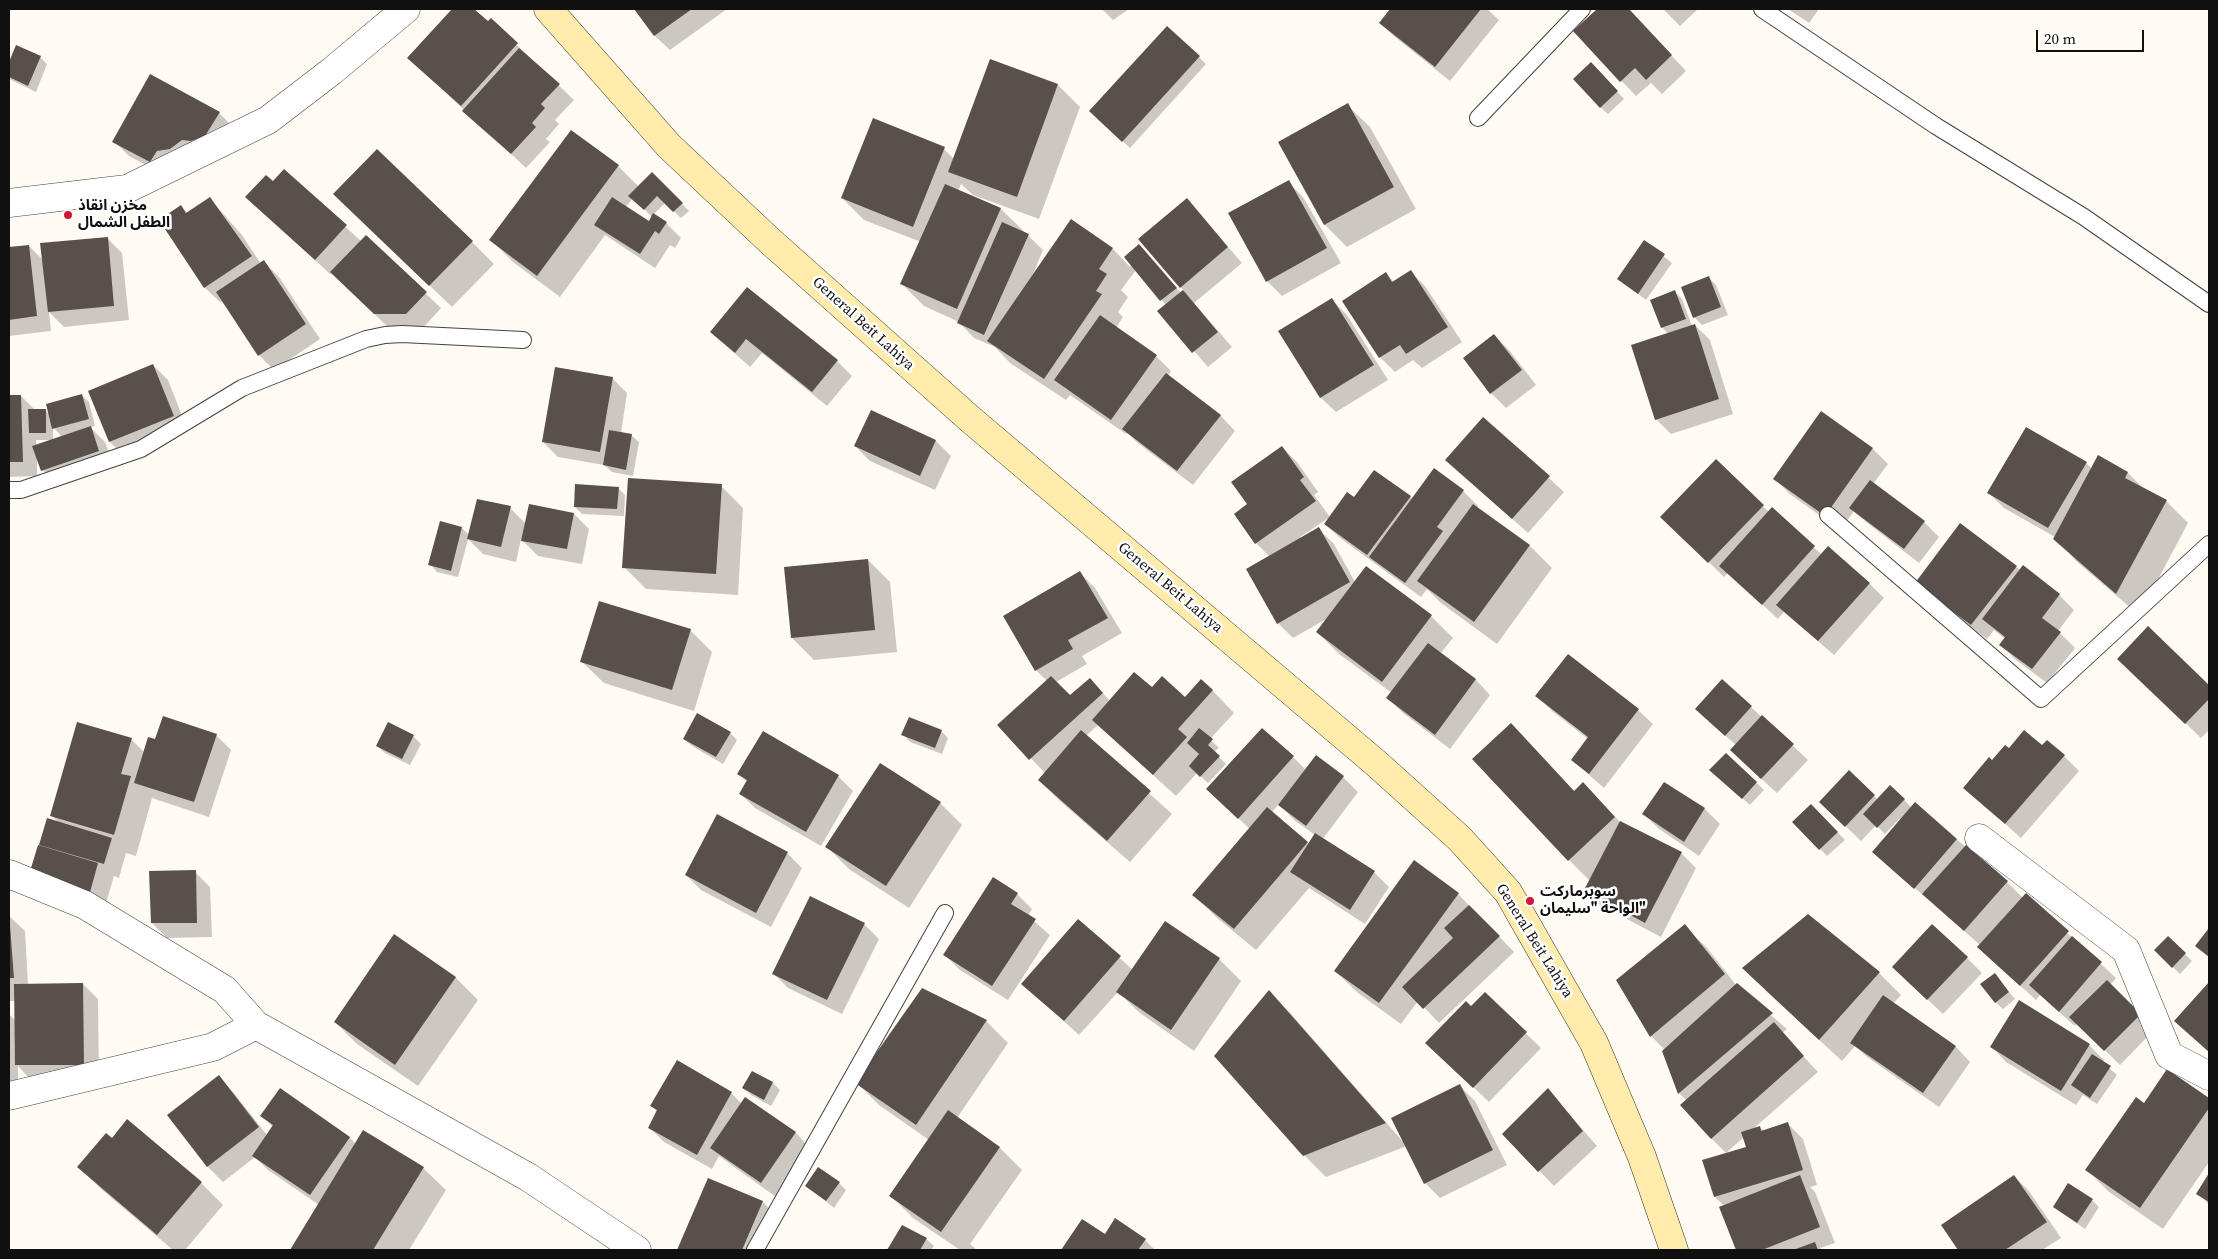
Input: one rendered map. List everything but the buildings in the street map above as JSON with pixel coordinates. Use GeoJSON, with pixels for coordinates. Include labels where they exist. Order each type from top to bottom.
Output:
{"type":"FeatureCollection","features":[{"type":"Feature","properties":{"kind":"main road","name":"General Beit Lahiya"},"geometry":{"type":"LineString","coordinates":[[548,9],[669,146],[770,241],[970,419],[1332,725],[1460,839],[1508,892],[1594,1043],[1642,1157],[1674,1250]]}},
{"type":"Feature","properties":{"kind":"street"},"geometry":{"type":"LineString","coordinates":[[9,203],[128,189],[268,120],[332,71],[406,9]]}},
{"type":"Feature","properties":{"kind":"street"},"geometry":{"type":"LineString","coordinates":[[1979,838],[2126,950],[2169,1055],[2209,1076]]}},
{"type":"Feature","properties":{"kind":"street"},"geometry":{"type":"LineString","coordinates":[[9,874],[85,905],[225,990],[256,1025],[528,1177],[637,1250]]}},
{"type":"Feature","properties":{"kind":"street"},"geometry":{"type":"LineString","coordinates":[[9,1096],[213,1047],[256,1025]]}},
{"type":"Feature","properties":{"kind":"lane"},"geometry":{"type":"LineString","coordinates":[[1478,118],[1582,9]]}},
{"type":"Feature","properties":{"kind":"lane"},"geometry":{"type":"LineString","coordinates":[[1762,9],[1936,126],[2084,217],[2209,304]]}},
{"type":"Feature","properties":{"kind":"lane"},"geometry":{"type":"LineString","coordinates":[[9,490],[21,490],[141,449],[242,388],[366,340],[384,335],[402,334],[524,340]]}},
{"type":"Feature","properties":{"kind":"lane"},"geometry":{"type":"LineString","coordinates":[[1828,515],[2041,699],[2209,544]]}},
{"type":"Feature","properties":{"kind":"lane"},"geometry":{"type":"LineString","coordinates":[[755,1250],[946,913]]}},
{"type":"Feature","properties":{"kind":"place","name":"مخزن انقاذ الطفل الشمال"},"geometry":{"type":"Point","coordinates":[68,215]}},
{"type":"Feature","properties":{"kind":"place","name":"سوبرماركت الواحة \"سليمان\""},"geometry":{"type":"Point","coordinates":[1530,901]}}]}
